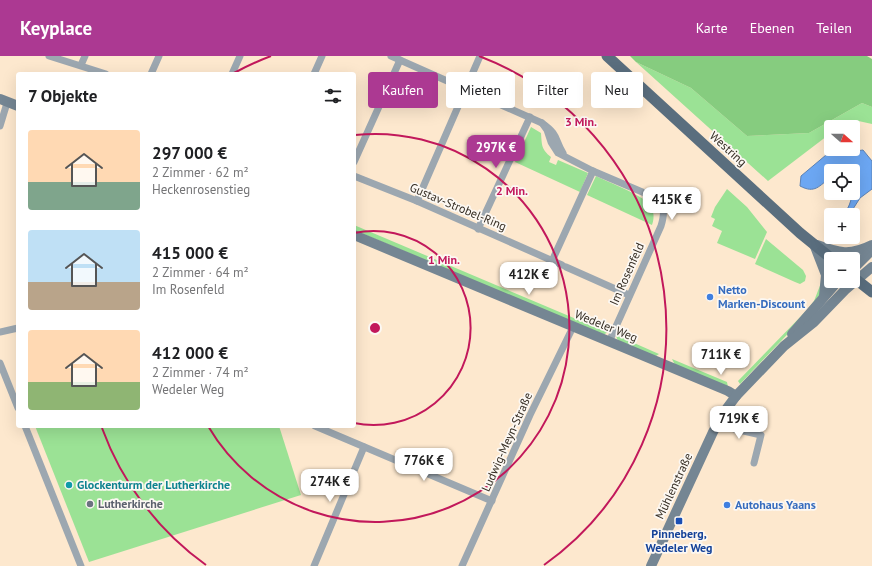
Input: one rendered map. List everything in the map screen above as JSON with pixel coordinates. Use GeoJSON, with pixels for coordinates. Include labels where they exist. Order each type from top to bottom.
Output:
{"type":"FeatureCollection","features":[{"type":"Feature","properties":{"kind":"main road","name":"Westring"},"geometry":{"type":"LineString","coordinates":[[607,56],[800,233],[824,252]]}},
{"type":"Feature","properties":{"kind":"main road"},"geometry":{"type":"LineString","coordinates":[[4,101],[16,105]]}},
{"type":"Feature","properties":{"kind":"main road","name":"Wedeler Weg"},"geometry":{"type":"LineString","coordinates":[[356,236],[728,391],[736,396]]}},
{"type":"Feature","properties":{"kind":"main road"},"geometry":{"type":"LineString","coordinates":[[814,244],[838,252],[847,253],[872,246]]}},
{"type":"Feature","properties":{"kind":"main road"},"geometry":{"type":"LineString","coordinates":[[814,244],[826,276],[824,296]]}},
{"type":"Feature","properties":{"kind":"main road"},"geometry":{"type":"LineString","coordinates":[[860,262],[872,250]]}},
{"type":"Feature","properties":{"kind":"main road","name":"Mühlenstraße"},"geometry":{"type":"LineString","coordinates":[[860,275],[872,267]]}},
{"type":"Feature","properties":{"kind":"main road"},"geometry":{"type":"LineString","coordinates":[[860,282],[872,292]]}},
{"type":"Feature","properties":{"kind":"main road","name":"Mühlenstraße"},"geometry":{"type":"LineString","coordinates":[[784,346],[790,336],[831,288]]}},
{"type":"Feature","properties":{"kind":"main road","name":"Mühlenstraße"},"geometry":{"type":"LineString","coordinates":[[652,566],[722,415],[736,396],[784,346],[814,322],[846,288]]}},
{"type":"Feature","properties":{"kind":"street"},"geometry":{"type":"LineString","coordinates":[[49,56],[100,72]]}},
{"type":"Feature","properties":{"kind":"street"},"geometry":{"type":"LineString","coordinates":[[81,65],[85,56]]}},
{"type":"Feature","properties":{"kind":"street"},"geometry":{"type":"LineString","coordinates":[[152,72],[159,56]]}},
{"type":"Feature","properties":{"kind":"street"},"geometry":{"type":"LineString","coordinates":[[233,72],[240,56]]}},
{"type":"Feature","properties":{"kind":"street"},"geometry":{"type":"LineString","coordinates":[[315,72],[322,56]]}},
{"type":"Feature","properties":{"kind":"street","name":"Im Rosenfeld"},"geometry":{"type":"LineString","coordinates":[[391,56],[446,80]]}},
{"type":"Feature","properties":{"kind":"street"},"geometry":{"type":"LineString","coordinates":[[473,72],[480,56]]}},
{"type":"Feature","properties":{"kind":"street"},"geometry":{"type":"LineString","coordinates":[[356,158],[400,60]]}},
{"type":"Feature","properties":{"kind":"street"},"geometry":{"type":"LineString","coordinates":[[0,126],[4,101]]}},
{"type":"Feature","properties":{"kind":"street"},"geometry":{"type":"LineString","coordinates":[[417,201],[458,108]]}},
{"type":"Feature","properties":{"kind":"street","name":"Im Rosenfeld"},"geometry":{"type":"LineString","coordinates":[[509,108],[542,123],[558,153],[593,171],[654,197],[660,202],[664,209],[664,217],[661,226],[608,342]]}},
{"type":"Feature","properties":{"kind":"street"},"geometry":{"type":"LineString","coordinates":[[478,228],[530,117]]}},
{"type":"Feature","properties":{"kind":"street"},"geometry":{"type":"LineString","coordinates":[[552,261],[593,171]]}},
{"type":"Feature","properties":{"kind":"street","name":"Gustav-Strobel-Ring"},"geometry":{"type":"LineString","coordinates":[[356,177],[417,201],[629,295]]}},
{"type":"Feature","properties":{"kind":"street","name":"Ludwig-Meyn-Straße"},"geometry":{"type":"LineString","coordinates":[[462,566],[530,415],[572,327]]}},
{"type":"Feature","properties":{"kind":"street"},"geometry":{"type":"LineString","coordinates":[[0,332],[16,328]]}},
{"type":"Feature","properties":{"kind":"street"},"geometry":{"type":"LineString","coordinates":[[0,362],[16,403]]}},
{"type":"Feature","properties":{"kind":"street"},"geometry":{"type":"LineString","coordinates":[[722,426],[761,436],[754,463]]}},
{"type":"Feature","properties":{"kind":"street"},"geometry":{"type":"LineString","coordinates":[[26,428],[81,566]]}},
{"type":"Feature","properties":{"kind":"street"},"geometry":{"type":"LineString","coordinates":[[320,428],[492,501]]}},
{"type":"Feature","properties":{"kind":"street"},"geometry":{"type":"LineString","coordinates":[[314,566],[364,447]]}},
{"type":"Feature","properties":{"kind":"green space"},"geometry":{"type":"Polygon","coordinates":[[[630,56],[867,56],[872,59],[872,107],[862,103],[832,120],[824,120],[824,125],[809,133],[747,136],[691,88],[636,62],[630,56]]]}},
{"type":"Feature","properties":{"kind":"green space"},"geometry":{"type":"Polygon","coordinates":[[[636,62],[691,88],[747,136],[809,133],[824,125],[824,138],[768,181],[636,62]]]}},
{"type":"Feature","properties":{"kind":"green space"},"geometry":{"type":"Polygon","coordinates":[[[862,103],[872,107],[872,124],[860,121],[860,120],[832,120],[862,103]]]}},
{"type":"Feature","properties":{"kind":"green space"},"geometry":{"type":"Polygon","coordinates":[[[531,127],[541,133],[545,152],[551,157],[549,162],[556,165],[558,160],[588,173],[580,192],[515,162],[531,127]]]}},
{"type":"Feature","properties":{"kind":"green space"},"geometry":{"type":"Polygon","coordinates":[[[596,176],[631,192],[647,202],[653,213],[652,225],[587,195],[596,176]]]}},
{"type":"Feature","properties":{"kind":"green space"},"geometry":{"type":"Polygon","coordinates":[[[727,189],[747,207],[767,232],[755,259],[717,243],[722,231],[712,226],[715,219],[711,217],[715,207],[727,189]]]}},
{"type":"Feature","properties":{"kind":"green space"},"geometry":{"type":"Polygon","coordinates":[[[356,226],[607,332],[605,334],[601,334],[356,231],[356,226]]]}},
{"type":"Feature","properties":{"kind":"green space"},"geometry":{"type":"Polygon","coordinates":[[[766,239],[803,270],[806,276],[805,281],[800,284],[755,264],[766,239]]]}},
{"type":"Feature","properties":{"kind":"green space"},"geometry":{"type":"Polygon","coordinates":[[[821,283],[821,293],[802,319],[740,384],[738,381],[807,310],[814,301],[821,283]]]}},
{"type":"Feature","properties":{"kind":"green space"},"geometry":{"type":"Polygon","coordinates":[[[616,335],[659,354],[656,356],[652,355],[620,342],[616,335]]]}},
{"type":"Feature","properties":{"kind":"green space"},"geometry":{"type":"Polygon","coordinates":[[[672,359],[727,382],[728,387],[675,365],[672,359]]]}},
{"type":"Feature","properties":{"kind":"green space"},"geometry":{"type":"Polygon","coordinates":[[[36,428],[280,428],[301,495],[89,562],[36,428]]]}},
{"type":"Feature","properties":{"kind":"water"},"geometry":{"type":"Polygon","coordinates":[[[860,150],[863,150],[872,161],[872,189],[860,198],[860,164],[824,164],[824,183],[813,189],[800,186],[801,176],[825,156],[860,156],[860,150]]]}},
{"type":"Feature","properties":{"kind":"water"},"geometry":{"type":"Polygon","coordinates":[[[851,200],[859,200],[854,208],[848,208],[851,200]]]}},
{"type":"Feature","properties":{"kind":"place","name":"Netto Marken-Discount"},"geometry":{"type":"Point","coordinates":[710,297]}},
{"type":"Feature","properties":{"kind":"place","name":"Glockenturm der Lutherkirche"},"geometry":{"type":"Point","coordinates":[69,485]}},
{"type":"Feature","properties":{"kind":"place","name":"Lutherkirche"},"geometry":{"type":"Point","coordinates":[90,504]}},
{"type":"Feature","properties":{"kind":"place","name":"Autohaus Yaans"},"geometry":{"type":"Point","coordinates":[727,505]}},
{"type":"Feature","properties":{"kind":"place","name":"Pinneberg, Wedeler Weg"},"geometry":{"type":"Point","coordinates":[679,521]}}]}
